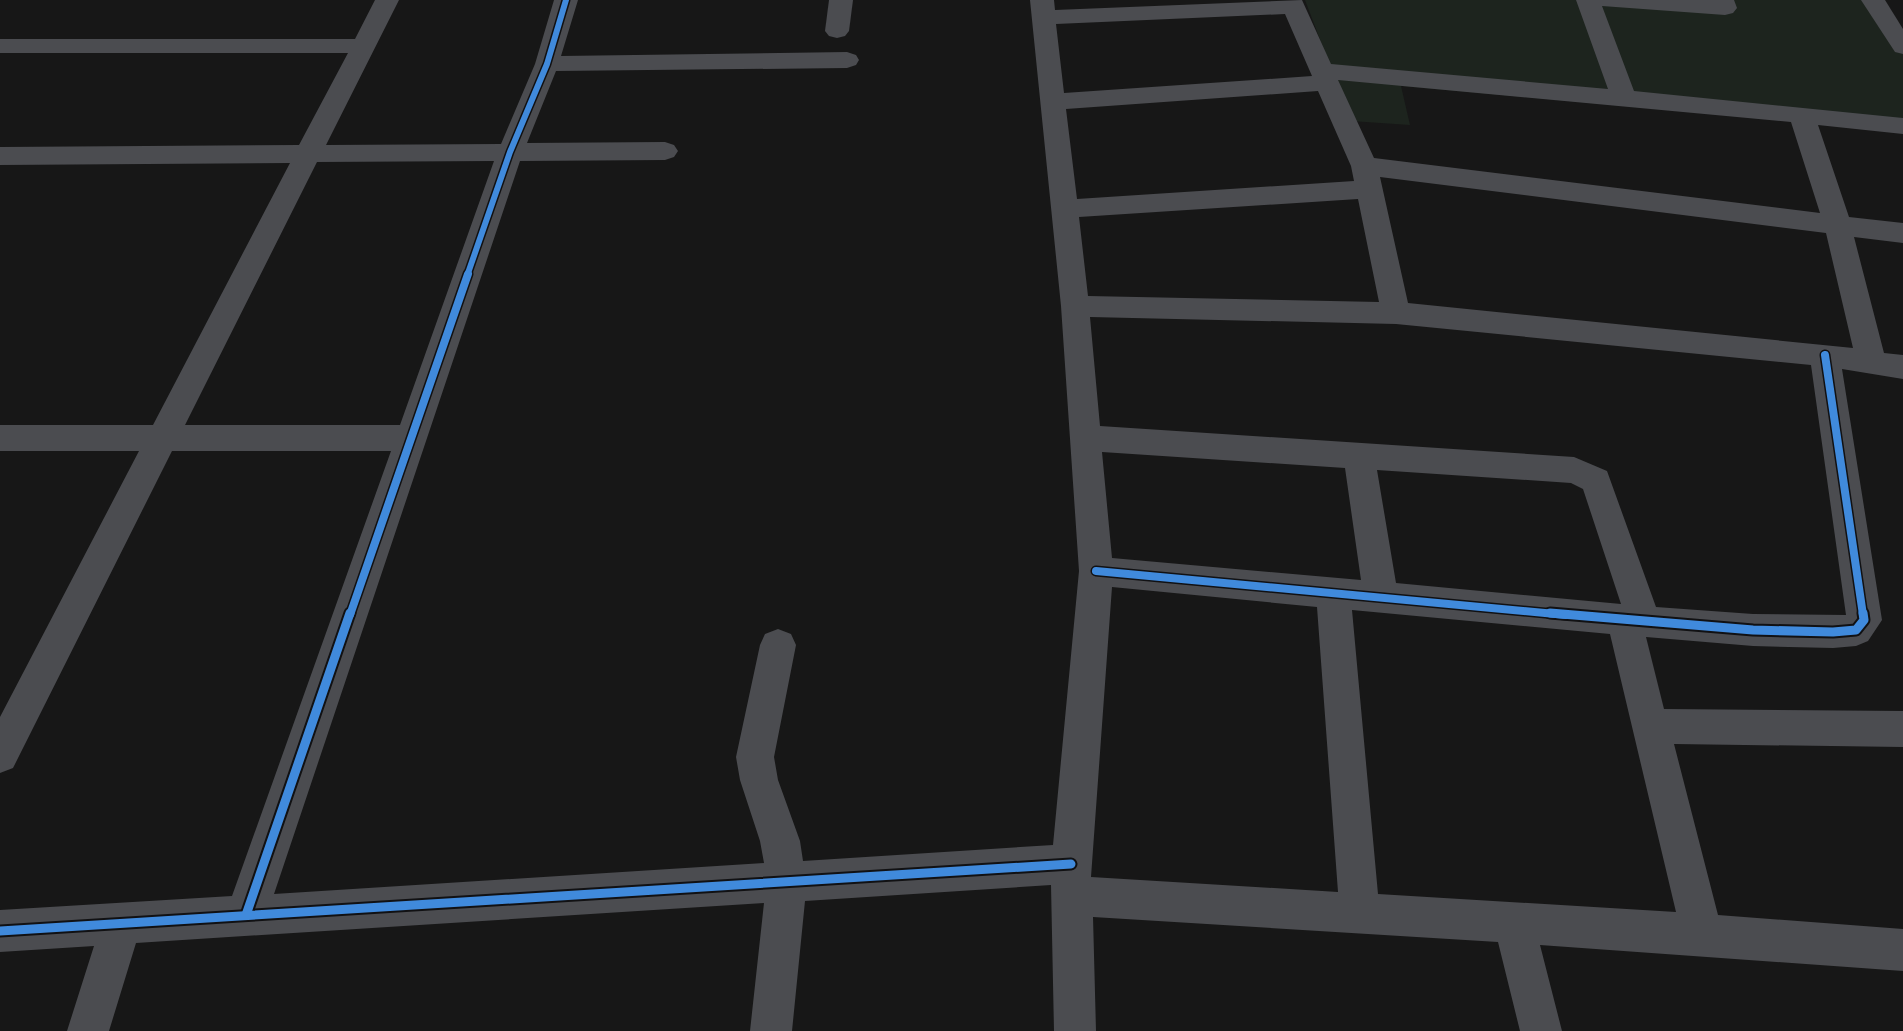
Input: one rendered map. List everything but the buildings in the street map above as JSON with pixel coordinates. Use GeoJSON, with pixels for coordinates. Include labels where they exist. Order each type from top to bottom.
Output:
{"type":"FeatureCollection","features":[{"type":"Feature","properties":{"kind":"street"},"geometry":{"type":"LineString","coordinates":[[0,755],[387,0]]}},
{"type":"Feature","properties":{"kind":"street"},"geometry":{"type":"LineString","coordinates":[[246,915],[510,152],[547,64],[566,0]]}},
{"type":"Feature","properties":{"kind":"street"},"geometry":{"type":"LineString","coordinates":[[837,31],[842,0]]}},
{"type":"Feature","properties":{"kind":"street"},"geometry":{"type":"LineString","coordinates":[[1588,0],[1624,98]]}},
{"type":"Feature","properties":{"kind":"street"},"geometry":{"type":"LineString","coordinates":[[1605,0],[1725,9],[1722,0]]}},
{"type":"Feature","properties":{"kind":"street"},"geometry":{"type":"LineString","coordinates":[[1873,0],[1902,42]]}},
{"type":"Feature","properties":{"kind":"street"},"geometry":{"type":"LineString","coordinates":[[1075,1031],[1072,880],[1096,571],[1075,306],[1043,9],[1291,4],[1325,77],[1367,178],[1396,313]]}},
{"type":"Feature","properties":{"kind":"street"},"geometry":{"type":"LineString","coordinates":[[0,46],[364,46]]}},
{"type":"Feature","properties":{"kind":"street"},"geometry":{"type":"LineString","coordinates":[[547,64],[847,60]]}},
{"type":"Feature","properties":{"kind":"street"},"geometry":{"type":"LineString","coordinates":[[1052,102],[1325,77],[1624,98],[1903,126]]}},
{"type":"Feature","properties":{"kind":"street"},"geometry":{"type":"LineString","coordinates":[[1802,115],[1838,226],[1872,363]]}},
{"type":"Feature","properties":{"kind":"street"},"geometry":{"type":"LineString","coordinates":[[0,156],[665,151]]}},
{"type":"Feature","properties":{"kind":"street"},"geometry":{"type":"LineString","coordinates":[[1063,209],[1367,178],[1903,234]]}},
{"type":"Feature","properties":{"kind":"street"},"geometry":{"type":"LineString","coordinates":[[1075,306],[1396,313],[1825,355],[1903,368]]}},
{"type":"Feature","properties":{"kind":"street"},"geometry":{"type":"LineString","coordinates":[[1096,571],[1634,621],[1754,630],[1833,632],[1856,630],[1864,620],[1825,355]]}},
{"type":"Feature","properties":{"kind":"street"},"geometry":{"type":"LineString","coordinates":[[0,438],[411,438]]}},
{"type":"Feature","properties":{"kind":"street"},"geometry":{"type":"LineString","coordinates":[[1086,438],[1574,470],[1596,480],[1634,621],[1650,726],[1702,934]]}},
{"type":"Feature","properties":{"kind":"street"},"geometry":{"type":"LineString","coordinates":[[1359,456],[1381,599]]}},
{"type":"Feature","properties":{"kind":"street"},"geometry":{"type":"LineString","coordinates":[[1334,594],[1360,914]]}},
{"type":"Feature","properties":{"kind":"street"},"geometry":{"type":"LineString","coordinates":[[771,1031],[787,882],[780,841],[759,780],[755,757],[778,645]]}},
{"type":"Feature","properties":{"kind":"street"},"geometry":{"type":"LineString","coordinates":[[1650,726],[1903,729]]}},
{"type":"Feature","properties":{"kind":"street"},"geometry":{"type":"LineString","coordinates":[[0,931],[787,882],[1072,880],[1360,914],[1702,934],[1903,950]]}},
{"type":"Feature","properties":{"kind":"street"},"geometry":{"type":"LineString","coordinates":[[88,1031],[122,923]]}},
{"type":"Feature","properties":{"kind":"street"},"geometry":{"type":"LineString","coordinates":[[1514,923],[1541,1031]]}},
{"type":"Feature","properties":{"kind":"shaded area"},"geometry":{"type":"Polygon","coordinates":[[[1305,0],[1870,0],[1903,51],[1903,131],[1401,86],[1410,125],[1351,121],[1305,0]]]}},
{"type":"Feature","properties":{"kind":"cycle path"},"geometry":{"type":"LineString","coordinates":[[246,915],[510,152],[547,64],[566,0]]}},
{"type":"Feature","properties":{"kind":"cycle path"},"geometry":{"type":"LineString","coordinates":[[1096,571],[1624,620],[1753,630],[1833,632],[1856,630],[1864,620],[1825,355]]}},
{"type":"Feature","properties":{"kind":"cycle path"},"geometry":{"type":"LineString","coordinates":[[0,931],[1071,864]]}}]}
